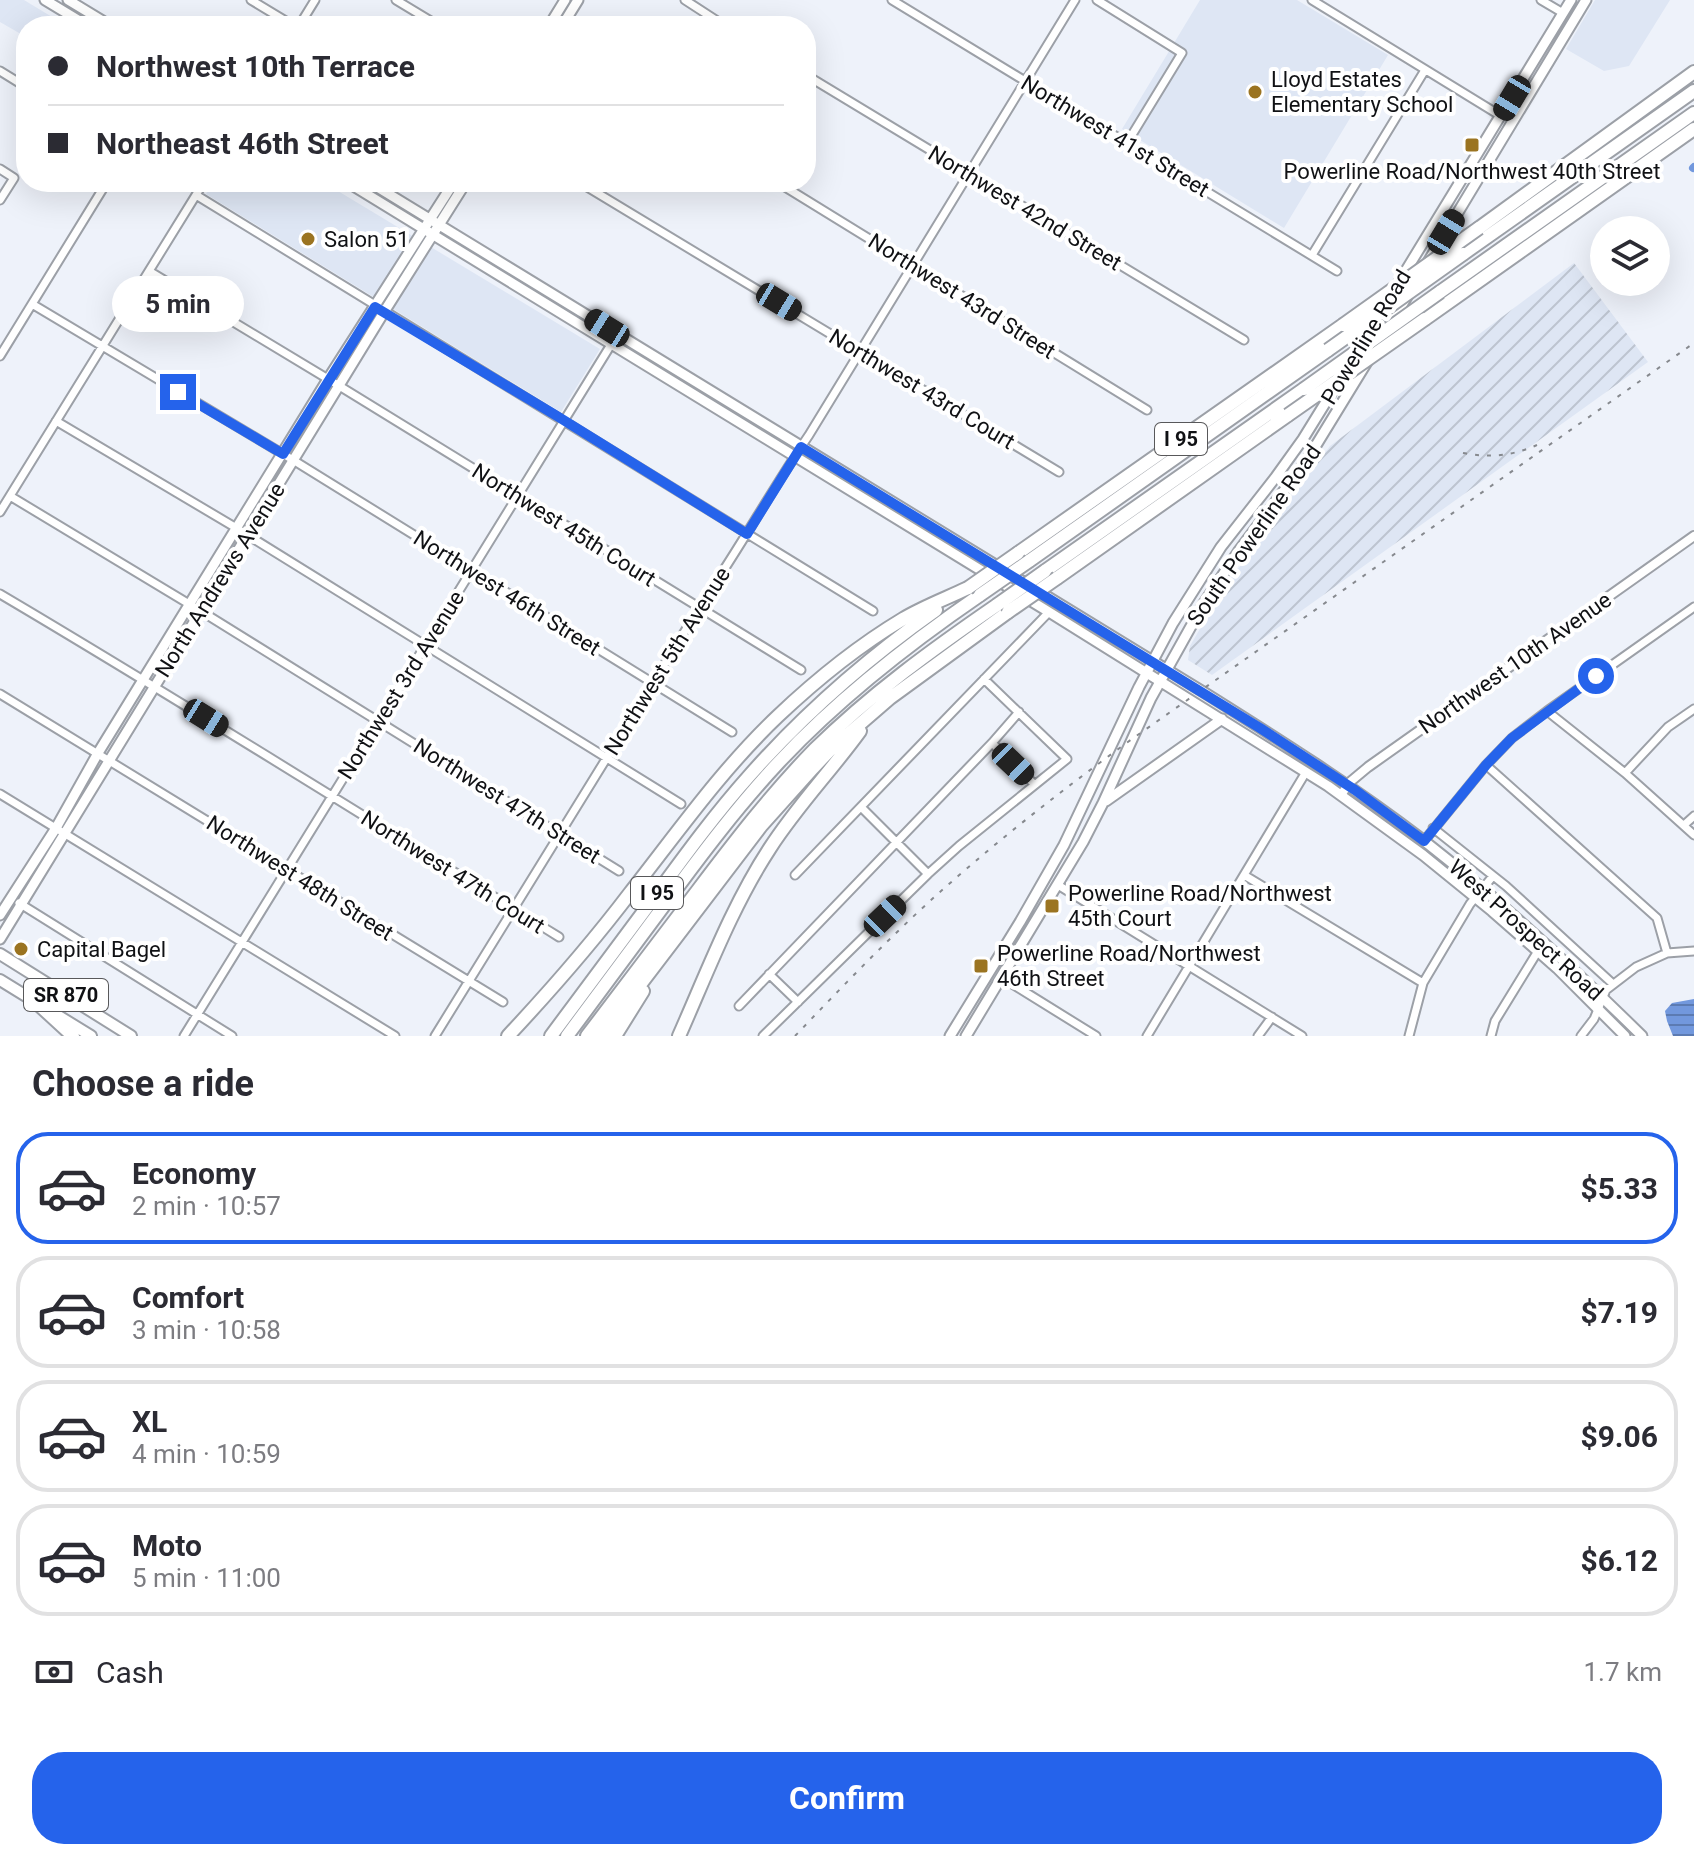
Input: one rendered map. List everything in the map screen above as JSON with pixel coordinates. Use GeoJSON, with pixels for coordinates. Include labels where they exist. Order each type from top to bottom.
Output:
{"type":"FeatureCollection","features":[{"type":"Feature","properties":{"kind":"highway","name":"I 95"},"geometry":{"type":"LineString","coordinates":[[551,1036],[734,794],[769,754],[867,662],[968,588],[1024,557],[1694,72]]}},
{"type":"Feature","properties":{"kind":"highway"},"geometry":{"type":"LineString","coordinates":[[567,1036],[743,802],[816,725],[875,672],[980,595],[1024,557],[1328,350],[1694,91]]}},
{"type":"Feature","properties":{"kind":"highway"},"geometry":{"type":"LineString","coordinates":[[587,1036],[744,830],[813,751],[852,714],[894,679],[1002,609],[1304,389],[1694,113]]}},
{"type":"Feature","properties":{"kind":"highway","name":"I 95"},"geometry":{"type":"LineString","coordinates":[[1051,574],[1288,415],[1694,129]]}},
{"type":"Feature","properties":{"kind":"highway"},"geometry":{"type":"LineString","coordinates":[[508,1036],[565,974],[703,797],[770,724],[832,669],[871,640],[904,618],[968,588]]}},
{"type":"Feature","properties":{"kind":"highway","name":"I 95"},"geometry":{"type":"LineString","coordinates":[[601,1036],[778,806],[831,749],[1002,609]]}},
{"type":"Feature","properties":{"kind":"highway"},"geometry":{"type":"LineString","coordinates":[[679,1036],[734,912],[763,858],[792,815],[842,756],[871,715]]}},
{"type":"Feature","properties":{"kind":"highway"},"geometry":{"type":"LineString","coordinates":[[615,1036],[665,952]]}},
{"type":"Feature","properties":{"kind":"highway"},"geometry":{"type":"LineString","coordinates":[[36,1002],[73,1036]]}},
{"type":"Feature","properties":{"kind":"main road"},"geometry":{"type":"LineString","coordinates":[[45,0],[63,3],[90,16]]}},
{"type":"Feature","properties":{"kind":"main road","name":"Powerline Road"},"geometry":{"type":"LineString","coordinates":[[1254,505],[1325,404],[1571,0]]}},
{"type":"Feature","properties":{"kind":"main road"},"geometry":{"type":"LineString","coordinates":[[1496,148],[1586,0]]}},
{"type":"Feature","properties":{"kind":"main road"},"geometry":{"type":"LineString","coordinates":[[1520,109],[1517,101],[1522,81]]}},
{"type":"Feature","properties":{"kind":"main road"},"geometry":{"type":"LineString","coordinates":[[1496,148],[1502,128],[1501,116]]}},
{"type":"Feature","properties":{"kind":"main road","name":"South Powerline Road"},"geometry":{"type":"LineString","coordinates":[[966,1036],[1083,842],[1166,669],[1204,603],[1316,447],[1496,148]]}},
{"type":"Feature","properties":{"kind":"main road","name":"West Prospect Road"},"geometry":{"type":"LineString","coordinates":[[363,192],[1049,612],[1341,795],[1411,845],[1475,897],[1538,951],[1625,1036]]}},
{"type":"Feature","properties":{"kind":"main road","name":"West Prospect Road"},"geometry":{"type":"LineString","coordinates":[[386,192],[1166,669],[1347,785],[1483,888],[1642,1036]]}},
{"type":"Feature","properties":{"kind":"main road","name":"North Andrews Avenue"},"geometry":{"type":"LineString","coordinates":[[435,222],[449,192]]}},
{"type":"Feature","properties":{"kind":"main road","name":"North Andrews Avenue"},"geometry":{"type":"LineString","coordinates":[[0,939],[22,904],[98,753],[328,379],[458,192]]}},
{"type":"Feature","properties":{"kind":"main road","name":"North Andrews Avenue"},"geometry":{"type":"LineString","coordinates":[[0,915],[6,900],[110,761],[338,385],[379,309]]}},
{"type":"Feature","properties":{"kind":"main road"},"geometry":{"type":"LineString","coordinates":[[1316,447],[1325,404]]}},
{"type":"Feature","properties":{"kind":"main road","name":"South Powerline Road"},"geometry":{"type":"LineString","coordinates":[[950,1036],[1073,827],[1152,661],[1204,571],[1254,505]]}},
{"type":"Feature","properties":{"kind":"main road"},"geometry":{"type":"LineString","coordinates":[[1103,803],[1222,719]]}},
{"type":"Feature","properties":{"kind":"main road","name":"SR 870"},"geometry":{"type":"LineString","coordinates":[[0,954],[131,1036]]}},
{"type":"Feature","properties":{"kind":"main road"},"geometry":{"type":"LineString","coordinates":[[999,956],[1001,977]]}},
{"type":"Feature","properties":{"kind":"main road"},"geometry":{"type":"LineString","coordinates":[[990,969],[990,995]]}},
{"type":"Feature","properties":{"kind":"main road","name":"SR 870"},"geometry":{"type":"LineString","coordinates":[[0,980],[91,1036]]}},
{"type":"Feature","properties":{"kind":"street"},"geometry":{"type":"LineString","coordinates":[[251,0],[279,16]]}},
{"type":"Feature","properties":{"kind":"street"},"geometry":{"type":"LineString","coordinates":[[396,0],[422,16]]}},
{"type":"Feature","properties":{"kind":"street"},"geometry":{"type":"LineString","coordinates":[[685,0],[710,16]]}},
{"type":"Feature","properties":{"kind":"street","name":"Northwest 41st Street"},"geometry":{"type":"LineString","coordinates":[[892,0],[1337,271]]}},
{"type":"Feature","properties":{"kind":"street","name":"Northwest 5th Avenue"},"geometry":{"type":"LineString","coordinates":[[435,1036],[1075,0]]}},
{"type":"Feature","properties":{"kind":"street"},"geometry":{"type":"LineString","coordinates":[[1097,0],[1182,53],[1127,143]]}},
{"type":"Feature","properties":{"kind":"street"},"geometry":{"type":"LineString","coordinates":[[1312,0],[1501,116]]}},
{"type":"Feature","properties":{"kind":"street"},"geometry":{"type":"LineString","coordinates":[[1541,0],[1563,13]]}},
{"type":"Feature","properties":{"kind":"street"},"geometry":{"type":"LineString","coordinates":[[1312,255],[1425,70]]}},
{"type":"Feature","properties":{"kind":"street","name":"Northwest 42nd Street"},"geometry":{"type":"LineString","coordinates":[[816,81],[1244,340]]}},
{"type":"Feature","properties":{"kind":"street"},"geometry":{"type":"LineString","coordinates":[[0,169],[14,178],[0,200]]}},
{"type":"Feature","properties":{"kind":"street"},"geometry":{"type":"LineString","coordinates":[[0,356],[101,192]]}},
{"type":"Feature","properties":{"kind":"street"},"geometry":{"type":"LineString","coordinates":[[0,512],[198,192]]}},
{"type":"Feature","properties":{"kind":"street","name":"Northwest 43rd Court"},"geometry":{"type":"LineString","coordinates":[[596,192],[1059,472]]}},
{"type":"Feature","properties":{"kind":"street","name":"Northwest 43rd Street"},"geometry":{"type":"LineString","coordinates":[[793,192],[1147,410]]}},
{"type":"Feature","properties":{"kind":"street"},"geometry":{"type":"LineString","coordinates":[[196,195],[873,611]]}},
{"type":"Feature","properties":{"kind":"street","name":"Northwest 45th Court"},"geometry":{"type":"LineString","coordinates":[[149,271],[801,670]]}},
{"type":"Feature","properties":{"kind":"street","name":"Northwest 46th Street"},"geometry":{"type":"LineString","coordinates":[[32,304],[293,460],[732,732]]}},
{"type":"Feature","properties":{"kind":"street","name":"Northwest 3rd Avenue"},"geometry":{"type":"LineString","coordinates":[[184,1036],[618,334]]}},
{"type":"Feature","properties":{"kind":"street"},"geometry":{"type":"LineString","coordinates":[[56,421],[238,529],[681,804]]}},
{"type":"Feature","properties":{"kind":"street","name":"Northwest 47th Street"},"geometry":{"type":"LineString","coordinates":[[10,496],[619,871]]}},
{"type":"Feature","properties":{"kind":"street","name":"Northwest 10th Avenue"},"geometry":{"type":"LineString","coordinates":[[1341,795],[1347,785],[1368,767],[1694,536]]}},
{"type":"Feature","properties":{"kind":"street","name":"Northwest 47th Court"},"geometry":{"type":"LineString","coordinates":[[0,594],[155,685],[559,937]]}},
{"type":"Feature","properties":{"kind":"street"},"geometry":{"type":"LineString","coordinates":[[1424,841],[1512,738],[1694,607]]}},
{"type":"Feature","properties":{"kind":"street"},"geometry":{"type":"LineString","coordinates":[[795,875],[1049,612]]}},
{"type":"Feature","properties":{"kind":"street"},"geometry":{"type":"LineString","coordinates":[[763,1036],[928,874],[1067,759],[984,679]]}},
{"type":"Feature","properties":{"kind":"street","name":"Northwest 48th Street"},"geometry":{"type":"LineString","coordinates":[[0,694],[503,1002]]}},
{"type":"Feature","properties":{"kind":"street"},"geometry":{"type":"LineString","coordinates":[[1625,773],[1668,727],[1694,709]]}},
{"type":"Feature","properties":{"kind":"street"},"geometry":{"type":"LineString","coordinates":[[1547,711],[1625,773],[1694,835]]}},
{"type":"Feature","properties":{"kind":"street"},"geometry":{"type":"LineString","coordinates":[[739,1006],[1019,712]]}},
{"type":"Feature","properties":{"kind":"street"},"geometry":{"type":"LineString","coordinates":[[992,743],[1034,784]]}},
{"type":"Feature","properties":{"kind":"street"},"geometry":{"type":"LineString","coordinates":[[1486,765],[1657,918],[1667,953]]}},
{"type":"Feature","properties":{"kind":"street"},"geometry":{"type":"LineString","coordinates":[[1147,1036],[1306,772]]}},
{"type":"Feature","properties":{"kind":"street"},"geometry":{"type":"LineString","coordinates":[[0,794],[395,1036]]}},
{"type":"Feature","properties":{"kind":"street"},"geometry":{"type":"LineString","coordinates":[[861,807],[928,874]]}},
{"type":"Feature","properties":{"kind":"street"},"geometry":{"type":"LineString","coordinates":[[1684,825],[1694,816]]}},
{"type":"Feature","properties":{"kind":"street"},"geometry":{"type":"LineString","coordinates":[[1433,828],[1493,876],[1613,984]]}},
{"type":"Feature","properties":{"kind":"street"},"geometry":{"type":"LineString","coordinates":[[1244,875],[1423,983]]}},
{"type":"Feature","properties":{"kind":"street"},"geometry":{"type":"LineString","coordinates":[[1409,1036],[1423,983],[1475,897],[1493,876]]}},
{"type":"Feature","properties":{"kind":"street"},"geometry":{"type":"LineString","coordinates":[[1058,885],[1302,1036]]}},
{"type":"Feature","properties":{"kind":"street"},"geometry":{"type":"LineString","coordinates":[[6,900],[22,904],[232,1036]]}},
{"type":"Feature","properties":{"kind":"street"},"geometry":{"type":"LineString","coordinates":[[1491,1036],[1495,1021],[1538,951]]}},
{"type":"Feature","properties":{"kind":"street"},"geometry":{"type":"LineString","coordinates":[[1581,1036],[1594,1019],[1606,990],[1613,984],[1636,967],[1667,953],[1694,951]]}},
{"type":"Feature","properties":{"kind":"street"},"geometry":{"type":"LineString","coordinates":[[769,974],[798,1002]]}},
{"type":"Feature","properties":{"kind":"street"},"geometry":{"type":"LineString","coordinates":[[1001,977],[1096,1036]]}},
{"type":"Feature","properties":{"kind":"street"},"geometry":{"type":"LineString","coordinates":[[1258,1036],[1272,1017]]}},
{"type":"Feature","properties":{"kind":"shaded area"},"geometry":{"type":"Polygon","coordinates":[[[0,0],[24,0],[50,16],[16,16],[16,31],[0,22],[0,0]]]}},
{"type":"Feature","properties":{"kind":"shaded area","name":"Lloyd Estates Elementary School"},"geometry":{"type":"Polygon","coordinates":[[[1200,0],[1297,0],[1388,55],[1284,228],[1122,129],[1200,0]]]}},
{"type":"Feature","properties":{"kind":"shaded area"},"geometry":{"type":"Polygon","coordinates":[[[1595,0],[1670,0],[1629,66],[1604,71],[1566,49],[1595,0]]]}},
{"type":"Feature","properties":{"kind":"shaded area"},"geometry":{"type":"Polygon","coordinates":[[[340,192],[600,349],[561,412],[206,194],[340,192]]]}},
{"type":"Feature","properties":{"kind":"shaded area"},"geometry":{"type":"Polygon","coordinates":[[[1574,263],[1590,284],[1590,296],[1599,296],[1648,362],[1212,675],[1188,660],[1190,646],[1223,589],[1330,446],[1574,263]]]}},
{"type":"Feature","properties":{"kind":"water"},"geometry":{"type":"Polygon","coordinates":[[[1694,999],[1694,1036],[1673,1036],[1665,1011],[1672,1003],[1694,999]]]}},
{"type":"Feature","properties":{"kind":"railway"},"geometry":{"type":"LineString","coordinates":[[795,1036],[930,901],[1054,797],[1694,343]]}},
{"type":"Feature","properties":{"kind":"railway"},"geometry":{"type":"LineString","coordinates":[[1463,453],[1501,455],[1537,445]]}},
{"type":"Feature","properties":{"kind":"place","name":"Lloyd Estates Elementary School"},"geometry":{"type":"Point","coordinates":[1255,92]}},
{"type":"Feature","properties":{"kind":"place","name":"Powerline Road/Northwest 40th Street"},"geometry":{"type":"Point","coordinates":[1472,145]}},
{"type":"Feature","properties":{"kind":"place","name":"Salon 51"},"geometry":{"type":"Point","coordinates":[308,239]}},
{"type":"Feature","properties":{"kind":"place","name":"Powerline Road/Northwest 45th Court"},"geometry":{"type":"Point","coordinates":[1052,906]}},
{"type":"Feature","properties":{"kind":"place","name":"Capital Bagel"},"geometry":{"type":"Point","coordinates":[21,949]}},
{"type":"Feature","properties":{"kind":"place","name":"Powerline Road/Northwest 46th Street"},"geometry":{"type":"Point","coordinates":[981,966]}},
{"type":"Feature","properties":{"kind":"route"},"geometry":{"type":"LineString","coordinates":[[178,392],[283,454],[375,307],[747,534],[801,447],[1205,693],[1355,790],[1424,841],[1512,738],[1596,676]]}}]}
